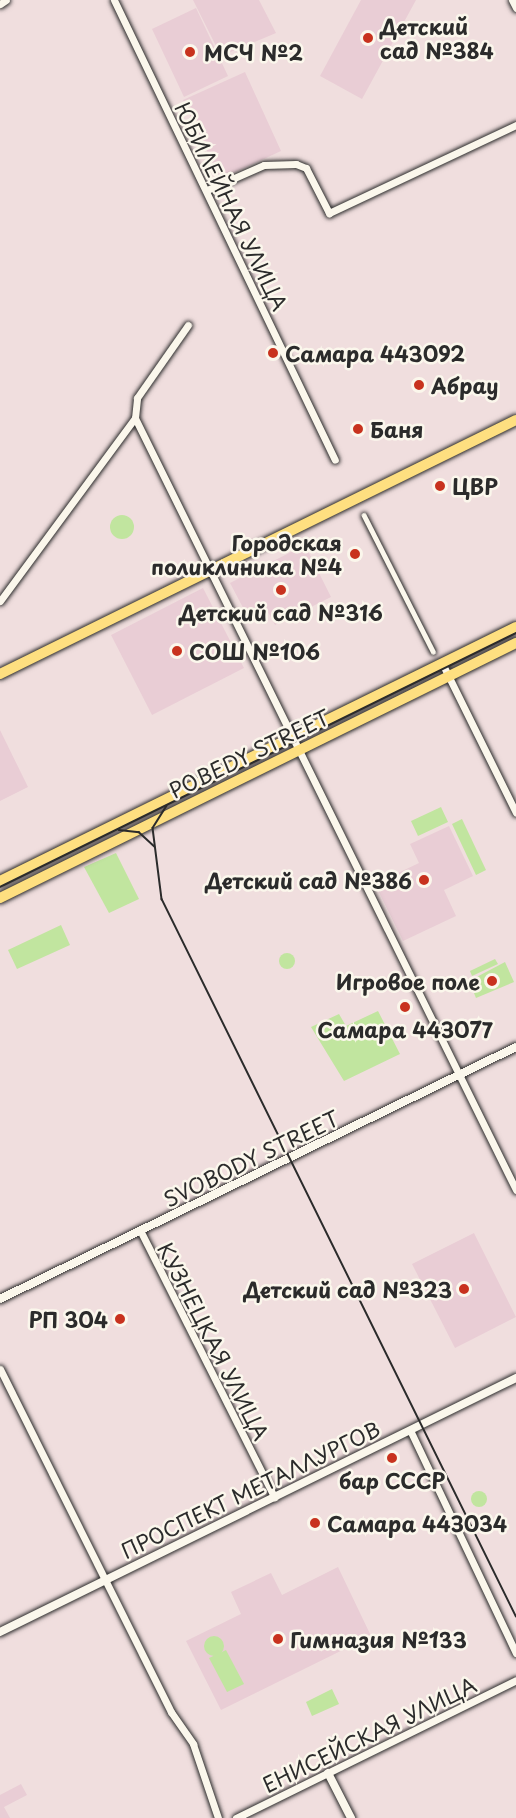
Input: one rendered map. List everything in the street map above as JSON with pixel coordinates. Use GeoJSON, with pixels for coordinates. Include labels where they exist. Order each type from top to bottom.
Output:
{"type":"FeatureCollection","features":[{"type":"Feature","properties":{"kind":"main road"},"geometry":{"type":"LineString","coordinates":[[0,675],[516,419]]}},
{"type":"Feature","properties":{"kind":"main road","name":"POBEDY STREET"},"geometry":{"type":"LineString","coordinates":[[0,881],[516,627]]}},
{"type":"Feature","properties":{"kind":"main road","name":"POBEDY STREET"},"geometry":{"type":"LineString","coordinates":[[0,898],[516,643]]}},
{"type":"Feature","properties":{"kind":"street"},"geometry":{"type":"LineString","coordinates":[[0,4],[6,0]]}},
{"type":"Feature","properties":{"kind":"street","name":"ЮБИЛЕЙНАЯ УЛИЦА"},"geometry":{"type":"LineString","coordinates":[[114,0],[335,460]]}},
{"type":"Feature","properties":{"kind":"street"},"geometry":{"type":"LineString","coordinates":[[512,0],[516,8]]}},
{"type":"Feature","properties":{"kind":"street"},"geometry":{"type":"LineString","coordinates":[[207,190],[264,165],[296,164],[306,168],[329,213],[516,125]]}},
{"type":"Feature","properties":{"kind":"street"},"geometry":{"type":"LineString","coordinates":[[0,601],[135,418],[138,398],[188,325]]}},
{"type":"Feature","properties":{"kind":"street"},"geometry":{"type":"LineString","coordinates":[[135,418],[516,1190]]}},
{"type":"Feature","properties":{"kind":"street"},"geometry":{"type":"LineString","coordinates":[[364,515],[433,651]]}},
{"type":"Feature","properties":{"kind":"street"},"geometry":{"type":"LineString","coordinates":[[442,663],[516,813]]}},
{"type":"Feature","properties":{"kind":"street","name":"SVOBODY STREET"},"geometry":{"type":"LineString","coordinates":[[0,1299],[516,1047]]}},
{"type":"Feature","properties":{"kind":"street","name":"КУЗНЕЦКАЯ УЛИЦА"},"geometry":{"type":"LineString","coordinates":[[141,1232],[274,1497]]}},
{"type":"Feature","properties":{"kind":"street"},"geometry":{"type":"LineString","coordinates":[[0,1369],[171,1712],[193,1744],[218,1818]]}},
{"type":"Feature","properties":{"kind":"street","name":"ПРОСПЕКТ МЕТАЛЛУРГОВ"},"geometry":{"type":"LineString","coordinates":[[0,1632],[516,1378]]}},
{"type":"Feature","properties":{"kind":"street"},"geometry":{"type":"LineString","coordinates":[[410,1430],[516,1653]]}},
{"type":"Feature","properties":{"kind":"street","name":"ЕНИСЕЙСКАЯ УЛИЦА"},"geometry":{"type":"LineString","coordinates":[[236,1818],[516,1680]]}},
{"type":"Feature","properties":{"kind":"street"},"geometry":{"type":"LineString","coordinates":[[328,1773],[351,1818]]}},
{"type":"Feature","properties":{"kind":"shaded area"},"geometry":{"type":"Polygon","coordinates":[[[193,0],[259,0],[276,33],[221,56],[193,0]]]}},
{"type":"Feature","properties":{"kind":"shaded area","name":"Детский сад №384"},"geometry":{"type":"Polygon","coordinates":[[[361,0],[416,0],[362,99],[320,76],[361,0]]]}},
{"type":"Feature","properties":{"kind":"shaded area","name":"МСЧ №2"},"geometry":{"type":"Polygon","coordinates":[[[196,8],[228,76],[184,97],[152,29],[196,8]]]}},
{"type":"Feature","properties":{"kind":"shaded area"},"geometry":{"type":"Polygon","coordinates":[[[245,72],[281,151],[220,179],[183,100],[245,72]]]}},
{"type":"Feature","properties":{"kind":"shaded area","name":"Детский сад №316"},"geometry":{"type":"Polygon","coordinates":[[[305,545],[331,597],[275,625],[268,612],[250,621],[230,583],[305,545]]]}},
{"type":"Feature","properties":{"kind":"shaded area","name":"СОШ №106"},"geometry":{"type":"Polygon","coordinates":[[[203,588],[244,668],[152,715],[111,635],[203,588]]]}},
{"type":"Feature","properties":{"kind":"shaded area"},"geometry":{"type":"Polygon","coordinates":[[[0,730],[28,787],[0,801],[0,730]]]}},
{"type":"Feature","properties":{"kind":"shaded area","name":"Детский сад №386"},"geometry":{"type":"Polygon","coordinates":[[[449,826],[473,876],[444,890],[456,916],[403,941],[375,884],[419,863],[410,844],[449,826]]]}},
{"type":"Feature","properties":{"kind":"shaded area","name":"Детский сад №323"},"geometry":{"type":"Polygon","coordinates":[[[474,1233],[516,1317],[455,1348],[412,1264],[474,1233]]]}},
{"type":"Feature","properties":{"kind":"shaded area","name":"Гимназия №133"},"geometry":{"type":"Polygon","coordinates":[[[338,1567],[371,1636],[221,1710],[186,1641],[241,1614],[231,1592],[271,1573],[282,1595],[338,1567]]]}},
{"type":"Feature","properties":{"kind":"shaded area"},"geometry":{"type":"Polygon","coordinates":[[[21,1784],[27,1795],[4,1807],[10,1818],[0,1818],[0,1795],[21,1784]]]}},
{"type":"Feature","properties":{"kind":"green space"},"geometry":{"type":"Polygon","coordinates":[[[122,515],[130,519],[134,527],[130,535],[122,539],[114,535],[110,527],[114,519],[122,515]]]}},
{"type":"Feature","properties":{"kind":"green space"},"geometry":{"type":"Polygon","coordinates":[[[441,807],[448,822],[418,836],[411,821],[441,807]]]}},
{"type":"Feature","properties":{"kind":"green space"},"geometry":{"type":"Polygon","coordinates":[[[462,819],[486,870],[476,875],[452,824],[462,819]]]}},
{"type":"Feature","properties":{"kind":"green space"},"geometry":{"type":"Polygon","coordinates":[[[116,853],[139,899],[109,913],[84,867],[116,853]]]}},
{"type":"Feature","properties":{"kind":"green space"},"geometry":{"type":"Polygon","coordinates":[[[61,925],[70,945],[17,969],[8,950],[61,925]]]}},
{"type":"Feature","properties":{"kind":"green space"},"geometry":{"type":"Polygon","coordinates":[[[287,953],[293,955],[295,961],[293,967],[287,969],[281,967],[279,961],[281,955],[287,953]]]}},
{"type":"Feature","properties":{"kind":"green space"},"geometry":{"type":"Polygon","coordinates":[[[495,959],[498,964],[472,976],[470,971],[495,959]]]}},
{"type":"Feature","properties":{"kind":"green space","name":"Игровое поле"},"geometry":{"type":"Polygon","coordinates":[[[505,962],[514,982],[476,998],[469,981],[505,962]]]}},
{"type":"Feature","properties":{"kind":"green space"},"geometry":{"type":"Polygon","coordinates":[[[378,1011],[400,1054],[344,1081],[311,1027],[339,1014],[346,1026],[378,1011]]]}},
{"type":"Feature","properties":{"kind":"green space"},"geometry":{"type":"Polygon","coordinates":[[[476,1491],[482,1491],[487,1499],[485,1505],[476,1507],[471,1502],[471,1496],[476,1491]]]}},
{"type":"Feature","properties":{"kind":"green space"},"geometry":{"type":"Polygon","coordinates":[[[214,1636],[221,1639],[224,1646],[221,1653],[214,1656],[207,1653],[204,1646],[207,1639],[214,1636]]]}},
{"type":"Feature","properties":{"kind":"green space"},"geometry":{"type":"Polygon","coordinates":[[[226,1650],[244,1684],[227,1692],[209,1658],[226,1650]]]}},
{"type":"Feature","properties":{"kind":"green space"},"geometry":{"type":"Polygon","coordinates":[[[332,1689],[339,1704],[312,1716],[306,1702],[332,1689]]]}},
{"type":"Feature","properties":{"kind":"tram line"},"geometry":{"type":"LineString","coordinates":[[0,887],[516,633]]}},
{"type":"Feature","properties":{"kind":"tram line"},"geometry":{"type":"LineString","coordinates":[[167,806],[153,828],[162,899],[516,1616]]}},
{"type":"Feature","properties":{"kind":"tram line"},"geometry":{"type":"LineString","coordinates":[[119,830],[139,832],[154,846]]}},
{"type":"Feature","properties":{"kind":"place","name":"Детский сад №384"},"geometry":{"type":"Point","coordinates":[368,38]}},
{"type":"Feature","properties":{"kind":"place","name":"МСЧ №2"},"geometry":{"type":"Point","coordinates":[190,52]}},
{"type":"Feature","properties":{"kind":"place","name":"Самара 443092"},"geometry":{"type":"Point","coordinates":[273,353]}},
{"type":"Feature","properties":{"kind":"place","name":"Абрау"},"geometry":{"type":"Point","coordinates":[419,385]}},
{"type":"Feature","properties":{"kind":"place","name":"Баня"},"geometry":{"type":"Point","coordinates":[358,429]}},
{"type":"Feature","properties":{"kind":"place","name":"ЦВР"},"geometry":{"type":"Point","coordinates":[440,486]}},
{"type":"Feature","properties":{"kind":"place","name":"Городская поликлиника №4"},"geometry":{"type":"Point","coordinates":[355,554]}},
{"type":"Feature","properties":{"kind":"place","name":"Детский сад №316"},"geometry":{"type":"Point","coordinates":[281,590]}},
{"type":"Feature","properties":{"kind":"place","name":"СОШ №106"},"geometry":{"type":"Point","coordinates":[177,651]}},
{"type":"Feature","properties":{"kind":"place","name":"Детский сад №386"},"geometry":{"type":"Point","coordinates":[424,880]}},
{"type":"Feature","properties":{"kind":"place","name":"Игровое поле"},"geometry":{"type":"Point","coordinates":[492,981]}},
{"type":"Feature","properties":{"kind":"place","name":"Самара 443077"},"geometry":{"type":"Point","coordinates":[405,1007]}},
{"type":"Feature","properties":{"kind":"place","name":"Детский сад №323"},"geometry":{"type":"Point","coordinates":[464,1289]}},
{"type":"Feature","properties":{"kind":"place","name":"РП 304"},"geometry":{"type":"Point","coordinates":[120,1319]}},
{"type":"Feature","properties":{"kind":"place","name":"бар СССР"},"geometry":{"type":"Point","coordinates":[392,1458]}},
{"type":"Feature","properties":{"kind":"place","name":"Самара 443034"},"geometry":{"type":"Point","coordinates":[315,1523]}},
{"type":"Feature","properties":{"kind":"place","name":"Гимназия №133"},"geometry":{"type":"Point","coordinates":[278,1639]}}]}
